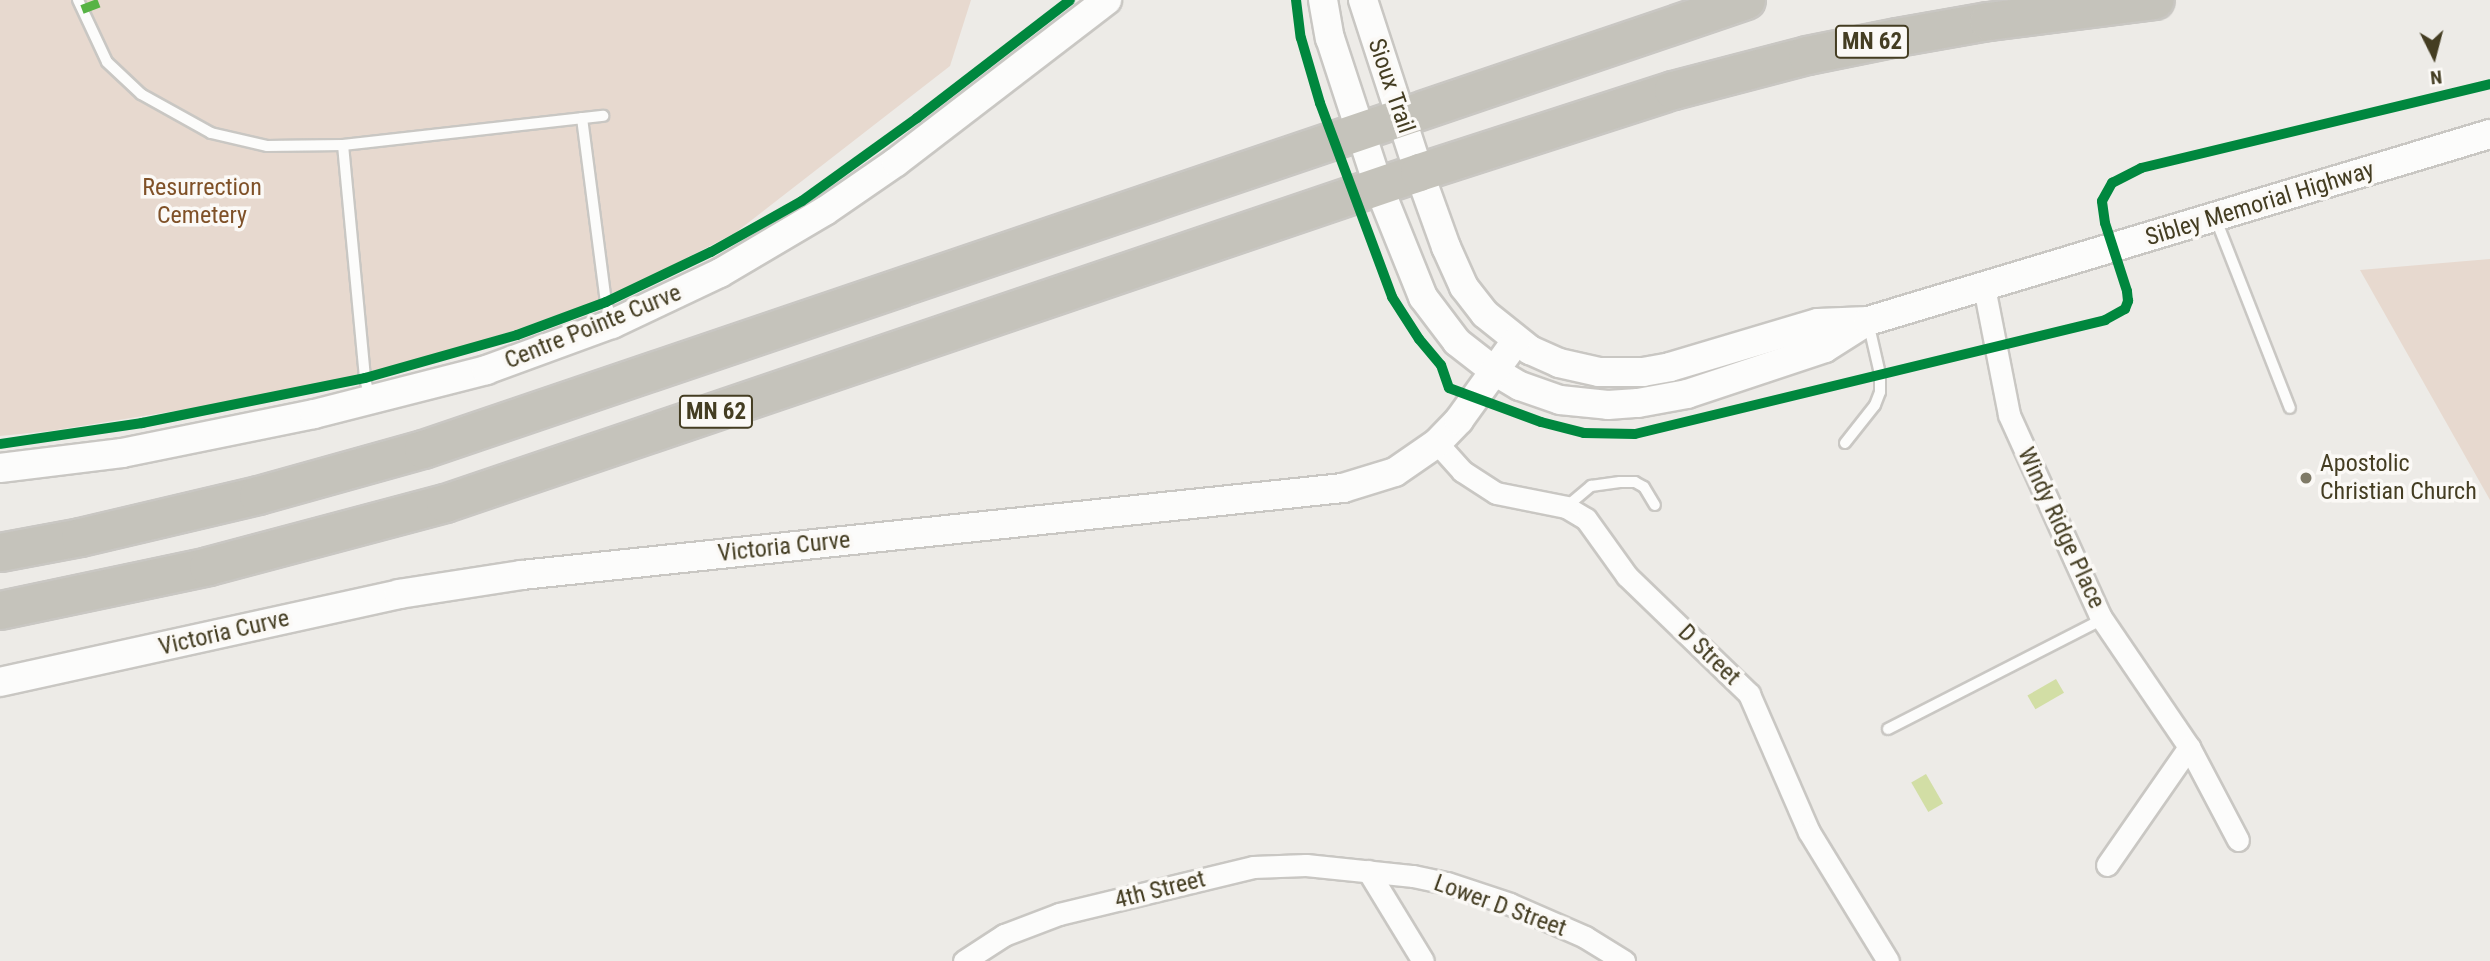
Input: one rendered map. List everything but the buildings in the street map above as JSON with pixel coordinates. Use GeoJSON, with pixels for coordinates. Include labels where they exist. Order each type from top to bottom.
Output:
{"type":"FeatureCollection","features":[{"type":"Feature","properties":{"kind":"highway","name":"MN 62"},"geometry":{"type":"LineString","coordinates":[[0,552],[80,537],[234,501],[423,449],[1746,0]]}},
{"type":"Feature","properties":{"kind":"highway","name":"MN 62"},"geometry":{"type":"LineString","coordinates":[[0,610],[208,566],[444,503],[1378,185],[1673,90],[1807,55],[1988,21],[2155,0]]}},
{"type":"Feature","properties":{"kind":"street","name":"Centre Pointe Curve"},"geometry":{"type":"LineString","coordinates":[[0,468],[122,453],[370,401],[485,370],[612,324],[720,273],[825,211],[896,162],[1107,0]]}},
{"type":"Feature","properties":{"kind":"street","name":"Sioux Trail"},"geometry":{"type":"LineString","coordinates":[[1323,0],[1330,38],[1378,185],[1423,297],[1457,342],[1493,370],[1520,386],[1560,400],[1608,405],[1638,404],[1688,394],[1825,348],[1868,321]]}},
{"type":"Feature","properties":{"kind":"street","name":"Sioux Trail"},"geometry":{"type":"LineString","coordinates":[[1363,0],[1403,116],[1419,172],[1450,256],[1464,287],[1485,314],[1516,341],[1559,363],[1580,369],[1620,374],[1670,367],[1818,323],[1868,321]]}},
{"type":"Feature","properties":{"kind":"street","name":"Sibley Memorial Highway"},"geometry":{"type":"LineString","coordinates":[[1868,321],[2490,134]]}},
{"type":"Feature","properties":{"kind":"street","name":"Windy Ridge Place"},"geometry":{"type":"LineString","coordinates":[[1984,287],[2009,415],[2103,619],[2189,747],[2238,840]]}},
{"type":"Feature","properties":{"kind":"street","name":"Victoria Curve"},"geometry":{"type":"LineString","coordinates":[[0,682],[399,594],[522,575],[1343,488],[1395,472],[1437,443],[1460,419],[1516,341]]}},
{"type":"Feature","properties":{"kind":"street","name":"D Street"},"geometry":{"type":"LineString","coordinates":[[1437,443],[1462,471],[1496,493],[1566,507],[1586,519],[1627,576],[1749,694],[1809,832],[1888,961]]}},
{"type":"Feature","properties":{"kind":"street"},"geometry":{"type":"LineString","coordinates":[[2107,865],[2189,747]]}},
{"type":"Feature","properties":{"kind":"street","name":"4th Street"},"geometry":{"type":"LineString","coordinates":[[964,961],[1004,935],[1059,914],[1252,867],[1306,865],[1368,871]]}},
{"type":"Feature","properties":{"kind":"street"},"geometry":{"type":"LineString","coordinates":[[1368,871],[1423,961]]}},
{"type":"Feature","properties":{"kind":"street","name":"Lower D Street"},"geometry":{"type":"LineString","coordinates":[[1368,871],[1447,883],[1510,904],[1585,937],[1624,961]]}},
{"type":"Feature","properties":{"kind":"lane"},"geometry":{"type":"LineString","coordinates":[[78,0],[107,62],[141,94],[211,133],[267,146],[343,145],[603,116]]}},
{"type":"Feature","properties":{"kind":"lane"},"geometry":{"type":"LineString","coordinates":[[582,118],[606,302],[612,324]]}},
{"type":"Feature","properties":{"kind":"lane"},"geometry":{"type":"LineString","coordinates":[[343,145],[365,378],[370,401]]}},
{"type":"Feature","properties":{"kind":"lane"},"geometry":{"type":"LineString","coordinates":[[2215,217],[2290,408]]}},
{"type":"Feature","properties":{"kind":"lane"},"geometry":{"type":"LineString","coordinates":[[1845,443],[1875,405],[1880,392],[1880,374],[1868,321]]}},
{"type":"Feature","properties":{"kind":"lane"},"geometry":{"type":"LineString","coordinates":[[1566,507],[1591,486],[1634,482],[1644,487],[1655,505]]}},
{"type":"Feature","properties":{"kind":"lane"},"geometry":{"type":"LineString","coordinates":[[1888,729],[2103,619]]}},
{"type":"Feature","properties":{"kind":"green space","name":"Resurrection Cemetery"},"geometry":{"type":"Polygon","coordinates":[[[0,0],[971,0],[950,66],[735,233],[621,292],[513,331],[380,371],[256,398],[50,431],[0,436],[0,0]]]}},
{"type":"Feature","properties":{"kind":"green space"},"geometry":{"type":"Polygon","coordinates":[[[2490,259],[2490,500],[2360,270],[2490,259]]]}},
{"type":"Feature","properties":{"kind":"shaded area"},"geometry":{"type":"Polygon","coordinates":[[[2056,679],[2064,693],[2035,709],[2027,696],[2056,679]]]}},
{"type":"Feature","properties":{"kind":"shaded area"},"geometry":{"type":"Polygon","coordinates":[[[1926,774],[1943,803],[1928,812],[1911,782],[1926,774]]]}},
{"type":"Feature","properties":{"kind":"marked path"},"geometry":{"type":"LineString","coordinates":[[82,9],[106,0]]}},
{"type":"Feature","properties":{"kind":"cycle path"},"geometry":{"type":"LineString","coordinates":[[0,444],[142,423],[365,378],[517,335],[606,302],[711,252],[802,201],[917,118],[1070,0]]}},
{"type":"Feature","properties":{"kind":"cycle path"},"geometry":{"type":"LineString","coordinates":[[1296,0],[1301,38],[1320,103],[1392,297],[1419,339],[1441,365],[1449,388],[1541,422],[1584,433],[1635,434],[2105,320],[2125,309],[2128,301],[2105,223],[2102,201],[2112,183],[2141,168],[2490,84]]}},
{"type":"Feature","properties":{"kind":"place","name":"Apostolic Christian Church"},"geometry":{"type":"Point","coordinates":[2306,478]}}]}
